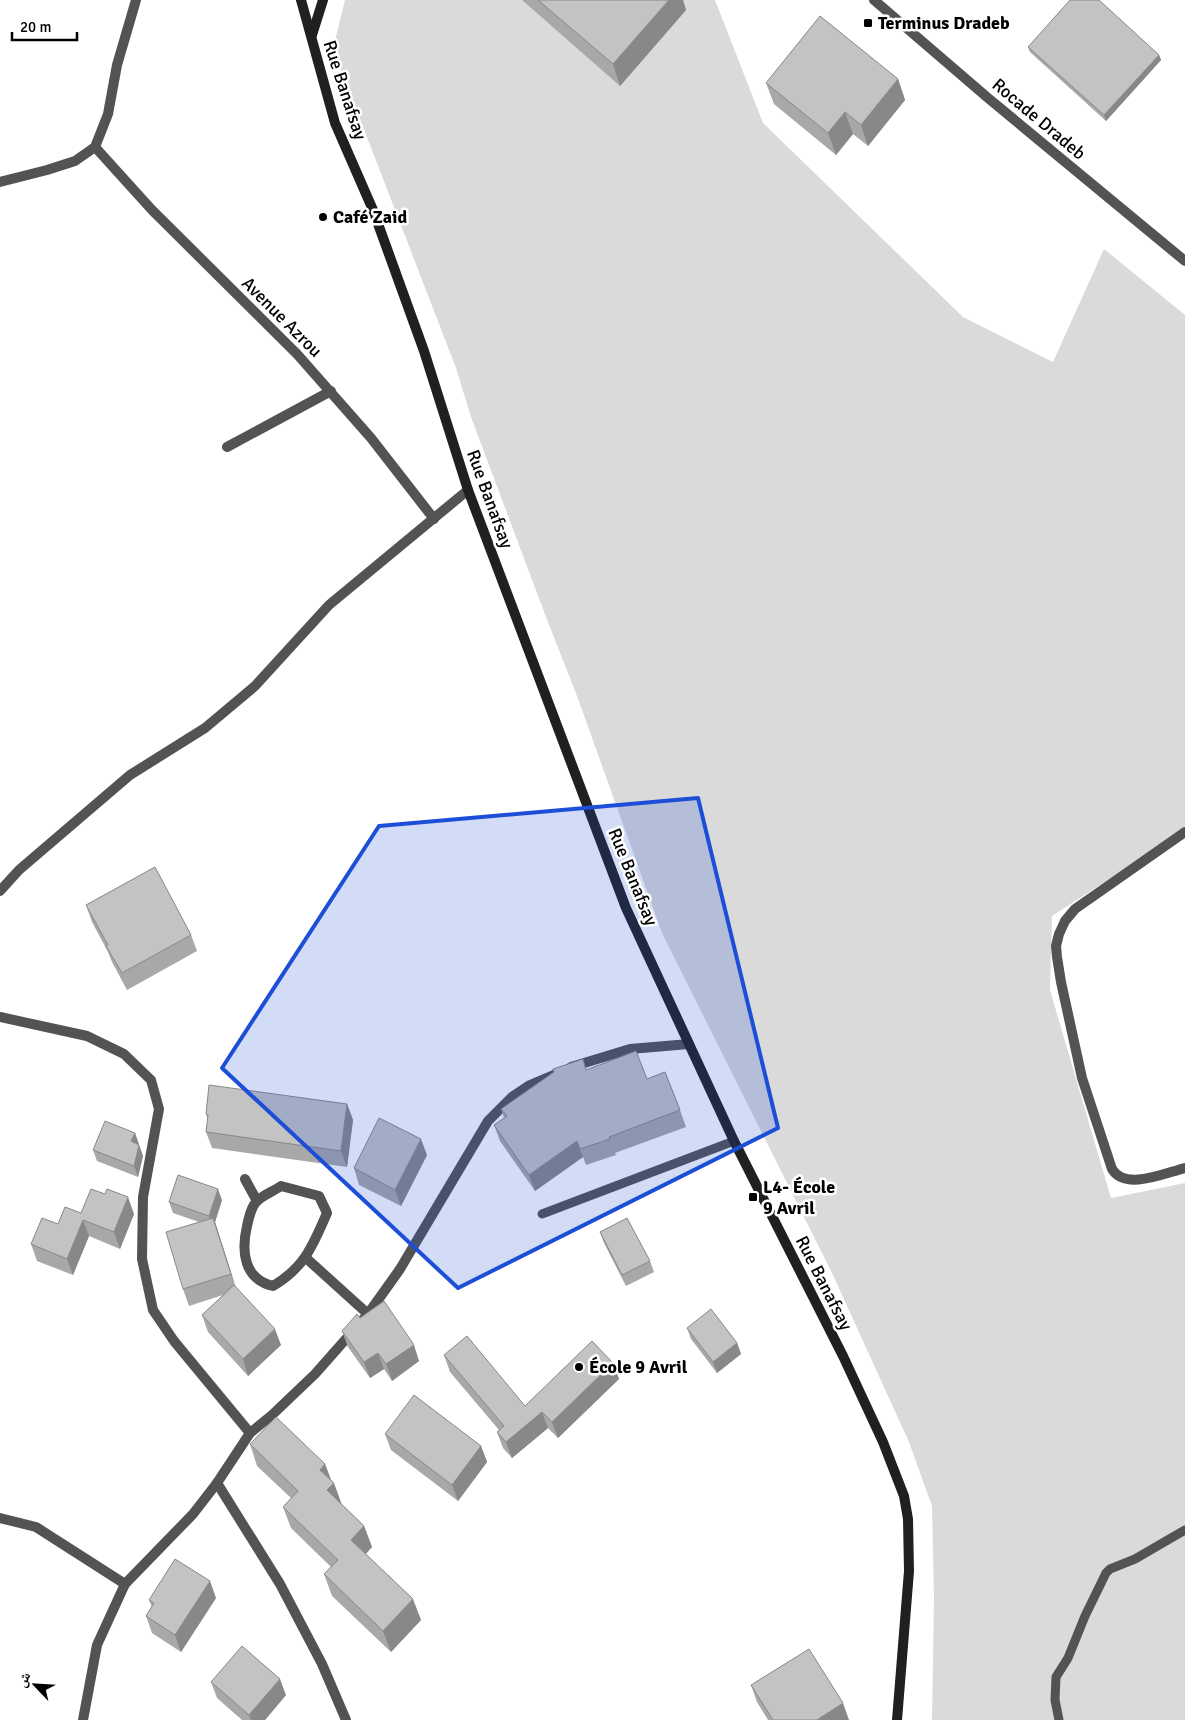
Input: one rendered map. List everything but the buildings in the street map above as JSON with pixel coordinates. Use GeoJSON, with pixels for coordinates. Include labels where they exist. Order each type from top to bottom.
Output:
{"type":"FeatureCollection","features":[{"type":"Feature","properties":{"kind":"main road","name":"Rue Banafsay"},"geometry":{"type":"LineString","coordinates":[[302,0],[335,123],[373,210],[424,351],[468,490],[626,908],[734,1141],[843,1356],[884,1442],[904,1496],[908,1520],[909,1572],[898,1720]]}},
{"type":"Feature","properties":{"kind":"main road","name":"Rue Banafsay"},"geometry":{"type":"LineString","coordinates":[[311,36],[323,0]]}},
{"type":"Feature","properties":{"kind":"street"},"geometry":{"type":"LineString","coordinates":[[0,182],[75,161],[95,147],[108,114],[117,65],[136,0]]}},
{"type":"Feature","properties":{"kind":"street","name":"Rocade Dradeb"},"geometry":{"type":"LineString","coordinates":[[874,0],[988,98],[1185,261]]}},
{"type":"Feature","properties":{"kind":"street","name":"Avenue Azrou"},"geometry":{"type":"LineString","coordinates":[[95,147],[152,210],[297,354],[331,391],[371,438],[434,519]]}},
{"type":"Feature","properties":{"kind":"street"},"geometry":{"type":"LineString","coordinates":[[227,447],[331,391]]}},
{"type":"Feature","properties":{"kind":"street"},"geometry":{"type":"LineString","coordinates":[[0,891],[19,870],[130,775],[205,728],[248,692],[329,605],[468,490]]}},
{"type":"Feature","properties":{"kind":"street"},"geometry":{"type":"LineString","coordinates":[[1185,832],[1075,909],[1065,921],[1056,946],[1061,982],[1082,1078],[1112,1169],[1115,1174],[1127,1180],[1152,1177],[1185,1168]]}},
{"type":"Feature","properties":{"kind":"street"},"geometry":{"type":"LineString","coordinates":[[0,1017],[94,1039],[124,1054],[150,1080],[159,1109],[143,1197],[142,1259],[153,1310],[174,1341],[250,1433]]}},
{"type":"Feature","properties":{"kind":"street"},"geometry":{"type":"LineString","coordinates":[[83,1720],[96,1645],[124,1584],[193,1514],[250,1433],[315,1374],[368,1314],[400,1269],[488,1121],[512,1097],[530,1085],[573,1066],[630,1049],[689,1044]]}},
{"type":"Feature","properties":{"kind":"street"},"geometry":{"type":"LineString","coordinates":[[245,1179],[258,1201]]}},
{"type":"Feature","properties":{"kind":"street"},"geometry":{"type":"LineString","coordinates":[[281,1186],[319,1196],[327,1213],[306,1258],[286,1278],[273,1286],[264,1284],[255,1278],[247,1266],[244,1251],[250,1212],[258,1201],[281,1186]]}},
{"type":"Feature","properties":{"kind":"street"},"geometry":{"type":"LineString","coordinates":[[306,1258],[368,1314]]}},
{"type":"Feature","properties":{"kind":"street"},"geometry":{"type":"LineString","coordinates":[[217,1482],[280,1584],[322,1664],[346,1720]]}},
{"type":"Feature","properties":{"kind":"street"},"geometry":{"type":"LineString","coordinates":[[0,1518],[36,1527],[124,1584]]}},
{"type":"Feature","properties":{"kind":"lane"},"geometry":{"type":"LineString","coordinates":[[542,1214],[734,1141]]}},
{"type":"Feature","properties":{"kind":"lane"},"geometry":{"type":"LineString","coordinates":[[1059,1720],[1055,1700],[1056,1677],[1068,1658],[1103,1578],[1110,1570],[1134,1559],[1185,1530]]}},
{"type":"Feature","properties":{"kind":"highlighted area"},"geometry":{"type":"Polygon","coordinates":[[[698,798],[778,1128],[458,1288],[222,1068],[379,826],[698,798]]]}},
{"type":"Feature","properties":{"kind":"shaded area"},"geometry":{"type":"Polygon","coordinates":[[[345,0],[715,0],[763,123],[963,317],[1053,362],[1104,249],[1185,315],[1185,830],[1052,916],[1050,990],[1111,1198],[1185,1183],[1185,1720],[932,1720],[934,1598],[932,1506],[909,1442],[832,1273],[662,933],[577,696],[471,417],[456,368],[333,49],[345,0]]]}},
{"type":"Feature","properties":{"kind":"place","name":"Terminus Dradeb"},"geometry":{"type":"Point","coordinates":[868,23]}},
{"type":"Feature","properties":{"kind":"place","name":"Café Zaid"},"geometry":{"type":"Point","coordinates":[323,217]}},
{"type":"Feature","properties":{"kind":"place","name":"L4- École 9 Avril"},"geometry":{"type":"Point","coordinates":[753,1197]}},
{"type":"Feature","properties":{"kind":"place","name":"École 9 Avril"},"geometry":{"type":"Point","coordinates":[579,1367]}}]}
